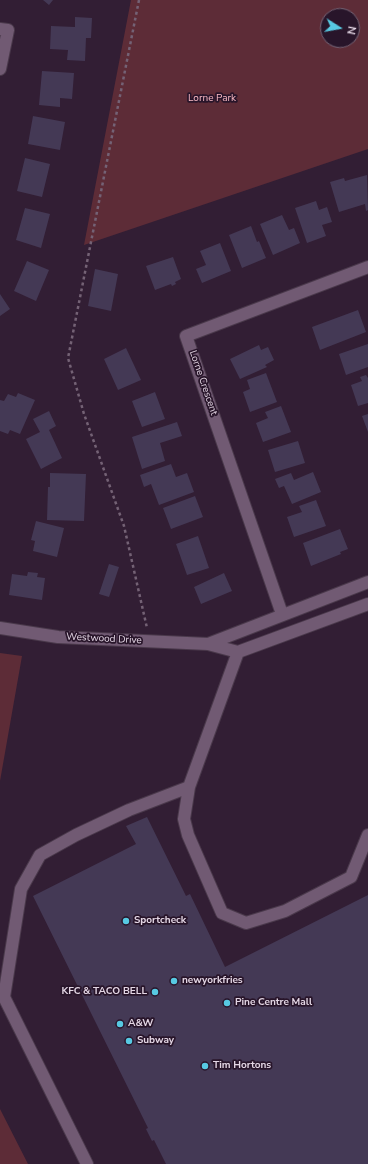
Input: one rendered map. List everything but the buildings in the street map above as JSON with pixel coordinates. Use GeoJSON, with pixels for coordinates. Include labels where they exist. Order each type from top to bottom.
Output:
{"type":"FeatureCollection","features":[{"type":"Feature","properties":{"kind":"street"},"geometry":{"type":"LineString","coordinates":[[0,29],[8,30],[0,69]]}},
{"type":"Feature","properties":{"kind":"street","name":"Lorne Crescent"},"geometry":{"type":"LineString","coordinates":[[282,614],[186,336],[368,266]]}},
{"type":"Feature","properties":{"kind":"street","name":"Westwood Drive"},"geometry":{"type":"LineString","coordinates":[[208,644],[282,614],[368,582]]}},
{"type":"Feature","properties":{"kind":"street"},"geometry":{"type":"LineString","coordinates":[[368,604],[238,652],[189,787],[184,819],[188,835],[222,913],[246,923],[285,911],[351,877],[368,835]]}},
{"type":"Feature","properties":{"kind":"street","name":"Westwood Drive"},"geometry":{"type":"LineString","coordinates":[[0,628],[58,637],[208,644],[238,652]]}},
{"type":"Feature","properties":{"kind":"street"},"geometry":{"type":"LineString","coordinates":[[87,1164],[4,997],[21,889],[40,855],[76,835],[129,810],[189,787]]}},
{"type":"Feature","properties":{"kind":"path"},"geometry":{"type":"LineString","coordinates":[[139,0],[68,358],[84,414],[124,526],[150,642]]}},
{"type":"Feature","properties":{"kind":"green space","name":"Lorne Park"},"geometry":{"type":"Polygon","coordinates":[[[131,0],[368,0],[368,149],[84,245],[131,0]]]}},
{"type":"Feature","properties":{"kind":"green space"},"geometry":{"type":"Polygon","coordinates":[[[0,653],[22,656],[0,781],[0,653]]]}},
{"type":"Feature","properties":{"kind":"green space"},"geometry":{"type":"Polygon","coordinates":[[[0,1109],[28,1164],[0,1164],[0,1109]]]}},
{"type":"Feature","properties":{"kind":"place","name":"Sportcheck"},"geometry":{"type":"Point","coordinates":[126,921]}},
{"type":"Feature","properties":{"kind":"place","name":"newyorkfries"},"geometry":{"type":"Point","coordinates":[174,981]}},
{"type":"Feature","properties":{"kind":"place","name":"KFC & TACO BELL"},"geometry":{"type":"Point","coordinates":[155,992]}},
{"type":"Feature","properties":{"kind":"place","name":"Pine Centre Mall"},"geometry":{"type":"Point","coordinates":[227,1003]}},
{"type":"Feature","properties":{"kind":"place","name":"A&W"},"geometry":{"type":"Point","coordinates":[120,1024]}},
{"type":"Feature","properties":{"kind":"place","name":"Subway"},"geometry":{"type":"Point","coordinates":[129,1041]}},
{"type":"Feature","properties":{"kind":"place","name":"Tim Hortons"},"geometry":{"type":"Point","coordinates":[205,1066]}}]}
